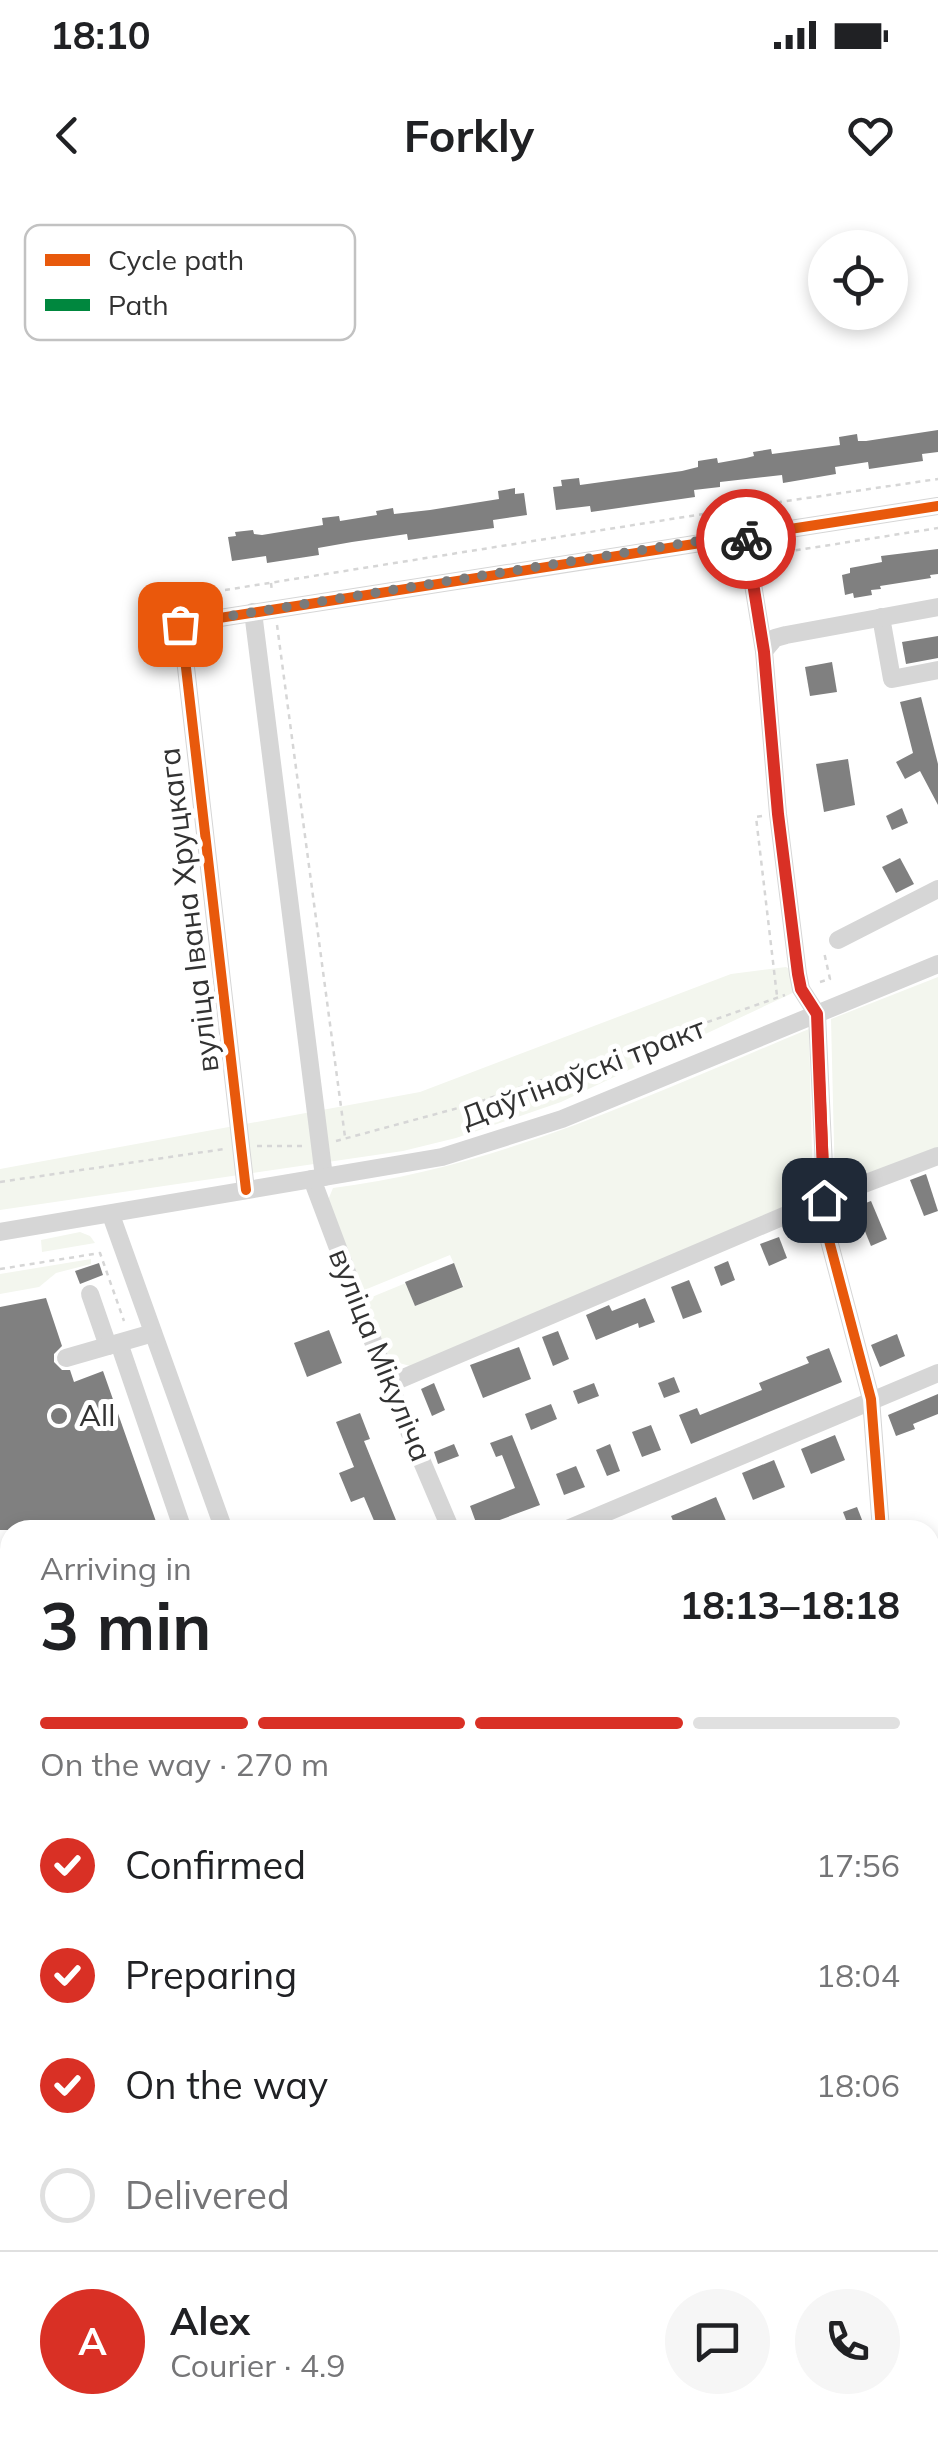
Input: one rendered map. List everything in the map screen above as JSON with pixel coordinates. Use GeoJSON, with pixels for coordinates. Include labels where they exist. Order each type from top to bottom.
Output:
{"type":"FeatureCollection","features":[{"type":"Feature","properties":{"kind":"street"},"geometry":{"type":"LineString","coordinates":[[253,612],[938,506]]}},
{"type":"Feature","properties":{"kind":"street"},"geometry":{"type":"LineString","coordinates":[[745,536],[764,652],[778,814],[801,989],[817,1014],[827,1233],[872,1399],[880,1520]]}},
{"type":"Feature","properties":{"kind":"street"},"geometry":{"type":"LineString","coordinates":[[764,652],[775,638],[786,635],[938,607]]}},
{"type":"Feature","properties":{"kind":"street","name":"вуліца Івана Хруцкага"},"geometry":{"type":"LineString","coordinates":[[246,1190],[180,624],[253,612]]}},
{"type":"Feature","properties":{"kind":"street","name":"вуліца Мікуліча"},"geometry":{"type":"LineString","coordinates":[[253,612],[322,1145],[318,1178],[390,1384],[447,1520]]}},
{"type":"Feature","properties":{"kind":"street"},"geometry":{"type":"LineString","coordinates":[[882,617],[892,679],[938,670]]}},
{"type":"Feature","properties":{"kind":"street"},"geometry":{"type":"LineString","coordinates":[[838,940],[938,889]]}},
{"type":"Feature","properties":{"kind":"street","name":"Даўгінаўскі тракт"},"geometry":{"type":"LineString","coordinates":[[0,1232],[442,1158],[528,1131],[938,964]]}},
{"type":"Feature","properties":{"kind":"street"},"geometry":{"type":"LineString","coordinates":[[390,1384],[824,1200],[938,1156]]}},
{"type":"Feature","properties":{"kind":"street"},"geometry":{"type":"LineString","coordinates":[[111,1214],[220,1520]]}},
{"type":"Feature","properties":{"kind":"street"},"geometry":{"type":"LineString","coordinates":[[90,1294],[114,1344],[179,1520]]}},
{"type":"Feature","properties":{"kind":"street"},"geometry":{"type":"LineString","coordinates":[[66,1358],[153,1333]]}},
{"type":"Feature","properties":{"kind":"street"},"geometry":{"type":"LineString","coordinates":[[588,1520],[938,1374]]}},
{"type":"Feature","properties":{"kind":"path"},"geometry":{"type":"LineString","coordinates":[[225,590],[938,478]]}},
{"type":"Feature","properties":{"kind":"path"},"geometry":{"type":"LineString","coordinates":[[766,504],[773,554]]}},
{"type":"Feature","properties":{"kind":"path"},"geometry":{"type":"LineString","coordinates":[[765,556],[938,528]]}},
{"type":"Feature","properties":{"kind":"path"},"geometry":{"type":"LineString","coordinates":[[271,583],[345,1139]]}},
{"type":"Feature","properties":{"kind":"path"},"geometry":{"type":"LineString","coordinates":[[0,1182],[242,1146],[322,1145],[508,1092],[830,979],[823,947],[838,940]]}},
{"type":"Feature","properties":{"kind":"shaded area"},"geometry":{"type":"Polygon","coordinates":[[[786,967],[798,974],[801,989],[561,1102],[456,1138],[403,1151],[0,1210],[0,1169],[420,1092],[731,974],[786,967]]]}},
{"type":"Feature","properties":{"kind":"shaded area"},"geometry":{"type":"Polygon","coordinates":[[[938,977],[938,1148],[835,1187],[831,1019],[938,977]]]}},
{"type":"Feature","properties":{"kind":"shaded area"},"geometry":{"type":"Polygon","coordinates":[[[809,1029],[813,1195],[414,1367],[388,1360],[367,1299],[406,1283],[415,1306],[464,1286],[450,1255],[362,1291],[328,1200],[333,1188],[395,1178],[517,1145],[635,1102],[809,1029]]]}},
{"type":"Feature","properties":{"kind":"shaded area"},"geometry":{"type":"Polygon","coordinates":[[[80,1232],[95,1243],[42,1252],[41,1240],[80,1232]]]}},
{"type":"Feature","properties":{"kind":"shaded area"},"geometry":{"type":"Polygon","coordinates":[[[91,1259],[91,1264],[56,1273],[39,1287],[0,1294],[0,1274],[91,1259]]]}},
{"type":"Feature","properties":{"kind":"building"},"geometry":{"type":"Polygon","coordinates":[[[938,430],[938,452],[922,454],[923,461],[869,469],[868,462],[835,467],[836,474],[783,483],[782,475],[720,482],[720,487],[694,490],[695,497],[591,512],[590,506],[556,510],[553,487],[562,486],[561,480],[579,478],[580,485],[682,471],[698,467],[698,461],[717,458],[718,463],[771,449],[772,454],[840,445],[839,437],[857,434],[858,441],[866,441],[938,430]]]}},
{"type":"Feature","properties":{"kind":"building"},"geometry":{"type":"Polygon","coordinates":[[[515,488],[515,494],[524,493],[527,515],[493,520],[494,528],[408,540],[407,534],[352,542],[318,548],[319,555],[267,563],[266,556],[232,561],[228,537],[236,536],[235,532],[253,530],[254,534],[262,535],[323,525],[322,518],[339,516],[340,521],[393,508],[394,514],[430,510],[499,499],[498,491],[515,488]]]}},
{"type":"Feature","properties":{"kind":"building"},"geometry":{"type":"Polygon","coordinates":[[[938,549],[938,574],[930,575],[931,578],[880,586],[881,589],[871,590],[872,595],[845,595],[842,575],[850,573],[850,568],[882,562],[881,556],[938,549]]]}},
{"type":"Feature","properties":{"kind":"building"},"geometry":{"type":"Polygon","coordinates":[[[938,636],[938,658],[906,664],[902,642],[938,636]]]}},
{"type":"Feature","properties":{"kind":"building"},"geometry":{"type":"Polygon","coordinates":[[[832,662],[837,692],[810,696],[805,667],[832,662]]]}},
{"type":"Feature","properties":{"kind":"building"},"geometry":{"type":"Polygon","coordinates":[[[921,697],[938,764],[938,805],[920,771],[905,779],[896,762],[913,753],[900,702],[921,697]]]}},
{"type":"Feature","properties":{"kind":"building"},"geometry":{"type":"Polygon","coordinates":[[[848,759],[855,805],[824,812],[816,764],[848,759]]]}},
{"type":"Feature","properties":{"kind":"building"},"geometry":{"type":"Polygon","coordinates":[[[902,808],[908,823],[892,830],[886,816],[902,808]]]}},
{"type":"Feature","properties":{"kind":"building"},"geometry":{"type":"Polygon","coordinates":[[[900,858],[914,884],[896,893],[882,867],[900,858]]]}},
{"type":"Feature","properties":{"kind":"building"},"geometry":{"type":"Polygon","coordinates":[[[926,1174],[938,1211],[924,1216],[910,1180],[926,1174]]]}},
{"type":"Feature","properties":{"kind":"building"},"geometry":{"type":"Polygon","coordinates":[[[871,1201],[887,1239],[871,1246],[855,1207],[871,1201]]]}},
{"type":"Feature","properties":{"kind":"building"},"geometry":{"type":"Polygon","coordinates":[[[779,1237],[787,1258],[769,1266],[760,1244],[779,1237]]]}},
{"type":"Feature","properties":{"kind":"building"},"geometry":{"type":"Polygon","coordinates":[[[728,1261],[735,1280],[721,1286],[714,1267],[728,1261]]]}},
{"type":"Feature","properties":{"kind":"building"},"geometry":{"type":"Polygon","coordinates":[[[99,1263],[103,1275],[80,1284],[75,1271],[99,1263]]]}},
{"type":"Feature","properties":{"kind":"building"},"geometry":{"type":"Polygon","coordinates":[[[454,1263],[463,1287],[415,1306],[405,1282],[454,1263]]]}},
{"type":"Feature","properties":{"kind":"building"},"geometry":{"type":"Polygon","coordinates":[[[689,1280],[702,1312],[683,1319],[671,1287],[689,1280]]]}},
{"type":"Feature","properties":{"kind":"building","name":"All"},"geometry":{"type":"Polygon","coordinates":[[[46,1298],[62,1346],[54,1354],[54,1362],[62,1370],[70,1370],[74,1382],[103,1371],[155,1520],[0,1520],[0,1307],[46,1298]]]}},
{"type":"Feature","properties":{"kind":"building"},"geometry":{"type":"Polygon","coordinates":[[[645,1298],[655,1322],[639,1328],[638,1323],[596,1340],[586,1315],[609,1305],[612,1311],[645,1298]]]}},
{"type":"Feature","properties":{"kind":"building"},"geometry":{"type":"Polygon","coordinates":[[[329,1330],[342,1363],[307,1377],[294,1343],[329,1330]]]}},
{"type":"Feature","properties":{"kind":"building"},"geometry":{"type":"Polygon","coordinates":[[[558,1331],[569,1359],[553,1366],[542,1337],[558,1331]]]}},
{"type":"Feature","properties":{"kind":"building"},"geometry":{"type":"Polygon","coordinates":[[[897,1334],[905,1356],[880,1367],[871,1345],[897,1334]]]}},
{"type":"Feature","properties":{"kind":"building"},"geometry":{"type":"Polygon","coordinates":[[[519,1347],[531,1379],[483,1398],[470,1365],[519,1347]]]}},
{"type":"Feature","properties":{"kind":"building"},"geometry":{"type":"Polygon","coordinates":[[[829,1348],[842,1382],[691,1444],[679,1415],[697,1408],[700,1415],[762,1390],[759,1383],[809,1363],[806,1357],[829,1348]]]}},
{"type":"Feature","properties":{"kind":"building"},"geometry":{"type":"Polygon","coordinates":[[[674,1377],[680,1392],[664,1398],[658,1383],[674,1377]]]}},
{"type":"Feature","properties":{"kind":"building"},"geometry":{"type":"Polygon","coordinates":[[[434,1383],[445,1410],[432,1416],[421,1389],[434,1383]]]}},
{"type":"Feature","properties":{"kind":"building"},"geometry":{"type":"Polygon","coordinates":[[[594,1383],[599,1396],[578,1404],[573,1391],[594,1383]]]}},
{"type":"Feature","properties":{"kind":"building"},"geometry":{"type":"Polygon","coordinates":[[[938,1394],[938,1414],[896,1436],[888,1415],[938,1394]]]}},
{"type":"Feature","properties":{"kind":"building"},"geometry":{"type":"Polygon","coordinates":[[[551,1404],[557,1419],[531,1430],[525,1414],[551,1404]]]}},
{"type":"Feature","properties":{"kind":"building"},"geometry":{"type":"Polygon","coordinates":[[[360,1413],[370,1439],[364,1441],[396,1520],[374,1520],[364,1497],[351,1502],[339,1473],[354,1467],[336,1422],[360,1413]]]}},
{"type":"Feature","properties":{"kind":"building"},"geometry":{"type":"Polygon","coordinates":[[[651,1425],[661,1450],[642,1457],[632,1432],[651,1425]]]}},
{"type":"Feature","properties":{"kind":"building"},"geometry":{"type":"Polygon","coordinates":[[[512,1435],[540,1505],[500,1520],[475,1520],[470,1506],[515,1488],[502,1455],[496,1457],[490,1443],[512,1435]]]}},
{"type":"Feature","properties":{"kind":"building"},"geometry":{"type":"Polygon","coordinates":[[[835,1435],[845,1460],[811,1474],[801,1449],[835,1435]]]}},
{"type":"Feature","properties":{"kind":"building"},"geometry":{"type":"Polygon","coordinates":[[[454,1444],[459,1456],[438,1464],[434,1452],[454,1444]]]}},
{"type":"Feature","properties":{"kind":"building"},"geometry":{"type":"Polygon","coordinates":[[[610,1444],[620,1471],[607,1476],[596,1450],[610,1444]]]}},
{"type":"Feature","properties":{"kind":"building"},"geometry":{"type":"Polygon","coordinates":[[[774,1460],[785,1487],[753,1500],[742,1473],[774,1460]]]}},
{"type":"Feature","properties":{"kind":"building"},"geometry":{"type":"Polygon","coordinates":[[[576,1466],[585,1487],[564,1495],[556,1474],[576,1466]]]}},
{"type":"Feature","properties":{"kind":"building"},"geometry":{"type":"Polygon","coordinates":[[[716,1497],[726,1520],[673,1520],[671,1516],[716,1497]]]}},
{"type":"Feature","properties":{"kind":"building"},"geometry":{"type":"Polygon","coordinates":[[[857,1507],[862,1520],[846,1520],[843,1512],[857,1507]]]}},
{"type":"Feature","properties":{"kind":"cycle path"},"geometry":{"type":"LineString","coordinates":[[246,1190],[181,624],[938,506]]}},
{"type":"Feature","properties":{"kind":"cycle path"},"geometry":{"type":"LineString","coordinates":[[745,536],[764,651],[778,814],[798,974],[801,989],[817,1014],[827,1233],[871,1399],[880,1520]]}},
{"type":"Feature","properties":{"kind":"way so far"},"geometry":{"type":"LineString","coordinates":[[180,624],[698,541],[745,536],[746,539]]}},
{"type":"Feature","properties":{"kind":"place","name":"All"},"geometry":{"type":"Point","coordinates":[59,1416]}},
{"type":"Feature","properties":{"kind":"route"},"geometry":{"type":"LineString","coordinates":[[746,539],[764,652],[778,814],[798,974],[801,989],[817,1014],[824,1200]]}}]}
